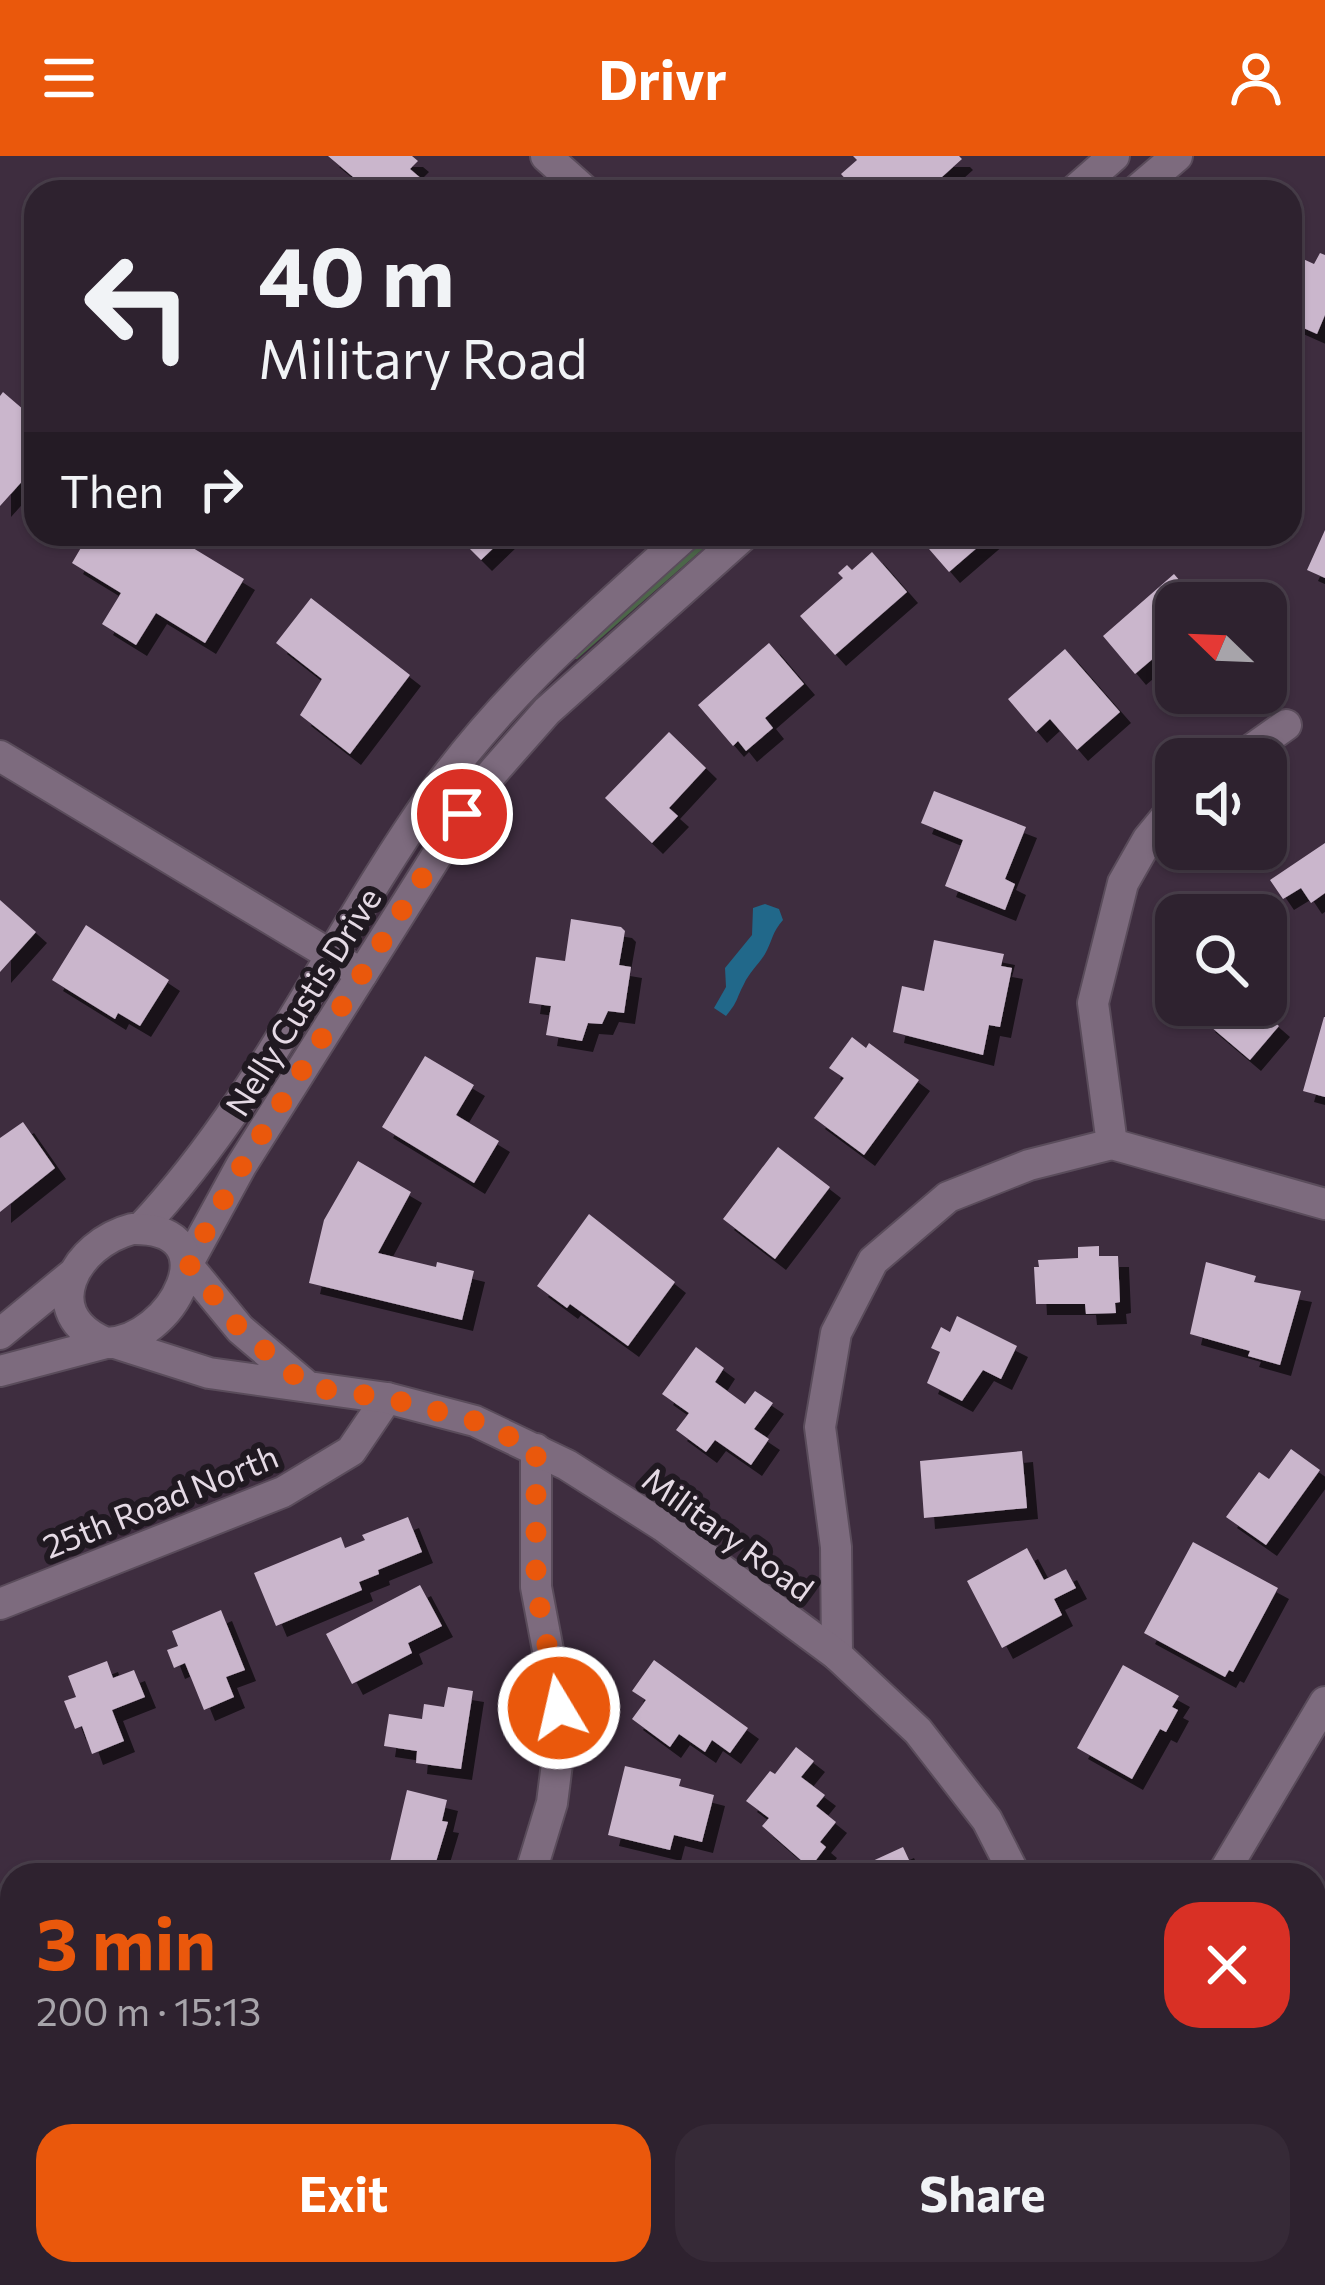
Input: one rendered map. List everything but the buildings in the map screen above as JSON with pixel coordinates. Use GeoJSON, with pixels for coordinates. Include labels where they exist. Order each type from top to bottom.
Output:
{"type":"FeatureCollection","features":[{"type":"Feature","properties":{"kind":"street"},"geometry":{"type":"LineString","coordinates":[[546,156],[573,180]]}},
{"type":"Feature","properties":{"kind":"street"},"geometry":{"type":"LineString","coordinates":[[1087,180],[1114,156]]}},
{"type":"Feature","properties":{"kind":"street"},"geometry":{"type":"LineString","coordinates":[[1149,180],[1177,156]]}},
{"type":"Feature","properties":{"kind":"street","name":"Nelly Custis Drive"},"geometry":{"type":"LineString","coordinates":[[140,1229],[212,1144],[429,800],[472,741],[521,685],[674,546]]}},
{"type":"Feature","properties":{"kind":"street","name":"Nelly Custis Drive"},"geometry":{"type":"LineString","coordinates":[[188,1265],[242,1166],[481,787],[547,711],[732,546]]}},
{"type":"Feature","properties":{"kind":"street"},"geometry":{"type":"LineString","coordinates":[[521,685],[547,711]]}},
{"type":"Feature","properties":{"kind":"street"},"geometry":{"type":"LineString","coordinates":[[1268,738],[1286,725]]}},
{"type":"Feature","properties":{"kind":"street"},"geometry":{"type":"LineString","coordinates":[[0,756],[362,974]]}},
{"type":"Feature","properties":{"kind":"street"},"geometry":{"type":"LineString","coordinates":[[1112,1144],[1093,1003],[1123,883],[1155,830]]}},
{"type":"Feature","properties":{"kind":"street"},"geometry":{"type":"LineString","coordinates":[[837,1655],[836,1547],[820,1427],[836,1333],[873,1261],[948,1197],[1029,1165],[1112,1144],[1325,1204]]}},
{"type":"Feature","properties":{"kind":"street"},"geometry":{"type":"LineString","coordinates":[[0,1334],[74,1273],[101,1240],[140,1229],[165,1235],[184,1252],[188,1265],[240,1329],[308,1387]]}},
{"type":"Feature","properties":{"kind":"street"},"geometry":{"type":"LineString","coordinates":[[0,1371],[140,1333],[160,1317],[184,1286],[188,1265]]}},
{"type":"Feature","properties":{"kind":"street"},"geometry":{"type":"LineString","coordinates":[[74,1273],[68,1292],[70,1311],[80,1330],[111,1343]]}},
{"type":"Feature","properties":{"kind":"street","name":"Military Road"},"geometry":{"type":"LineString","coordinates":[[111,1343],[209,1373],[387,1398],[475,1421],[567,1465],[663,1526],[837,1655],[918,1731],[988,1820],[1009,1863]]}},
{"type":"Feature","properties":{"kind":"street","name":"25th Road North"},"geometry":{"type":"LineString","coordinates":[[0,1604],[283,1492],[350,1451],[387,1398]]}},
{"type":"Feature","properties":{"kind":"street"},"geometry":{"type":"LineString","coordinates":[[534,1863],[552,1803],[559,1748],[559,1708],[536,1587],[536,1449]]}},
{"type":"Feature","properties":{"kind":"street"},"geometry":{"type":"LineString","coordinates":[[1229,1863],[1325,1702]]}},
{"type":"Feature","properties":{"kind":"green space"},"geometry":{"type":"Polygon","coordinates":[[[693,546],[706,546],[577,659],[567,659],[693,546]]]}},
{"type":"Feature","properties":{"kind":"water"},"geometry":{"type":"Polygon","coordinates":[[[765,904],[779,909],[783,920],[726,1016],[714,1008],[726,987],[725,968],[752,935],[753,908],[765,904]]]}},
{"type":"Feature","properties":{"kind":"route"},"geometry":{"type":"LineString","coordinates":[[462,814],[242,1166],[188,1263],[240,1329],[308,1387],[387,1398],[475,1421],[536,1449],[536,1587],[559,1708]]}}]}
